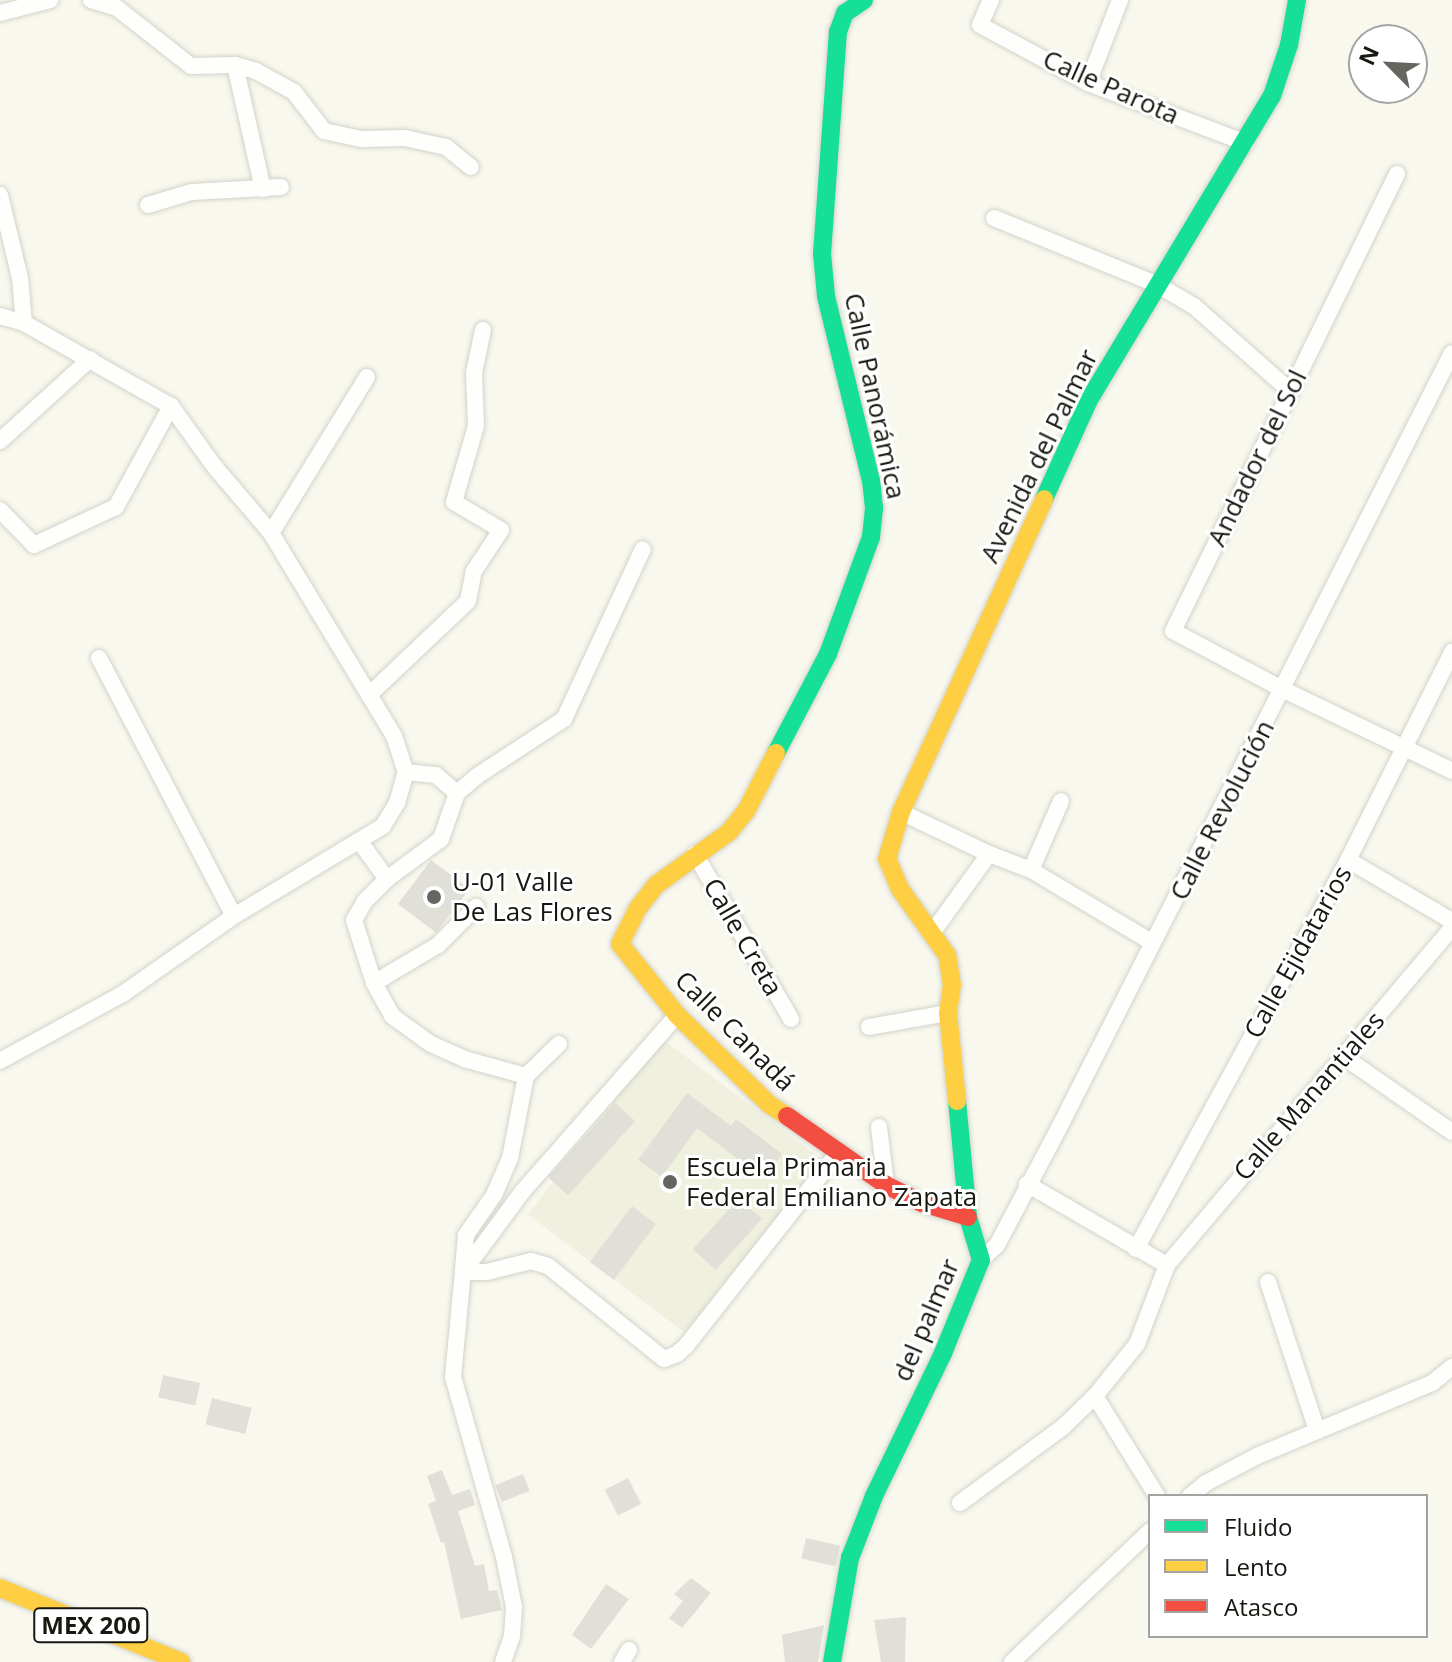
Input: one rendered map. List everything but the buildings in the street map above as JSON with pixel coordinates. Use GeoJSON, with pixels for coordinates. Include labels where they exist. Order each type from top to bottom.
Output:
{"type":"FeatureCollection","features":[{"type":"Feature","properties":{"kind":"street"},"geometry":{"type":"LineString","coordinates":[[0,13],[50,0]]}},
{"type":"Feature","properties":{"kind":"street"},"geometry":{"type":"LineString","coordinates":[[91,0],[117,8],[191,66],[235,65],[256,71],[294,92],[324,131],[363,139],[405,138],[446,147],[471,167]]}},
{"type":"Feature","properties":{"kind":"street","name":"Calle Panorámica"},"geometry":{"type":"LineString","coordinates":[[628,927],[656,885],[729,832],[746,811],[828,654],[871,537],[874,508],[871,481],[826,296],[822,254],[838,32],[845,13],[864,0]]}},
{"type":"Feature","properties":{"kind":"street","name":"Calle Parota"},"geometry":{"type":"LineString","coordinates":[[991,0],[980,25],[1088,83],[1246,143]]}},
{"type":"Feature","properties":{"kind":"street"},"geometry":{"type":"LineString","coordinates":[[1088,83],[1120,0]]}},
{"type":"Feature","properties":{"kind":"street","name":"Avenida del Palmar"},"geometry":{"type":"LineString","coordinates":[[887,859],[901,812],[1089,400],[1272,96],[1289,45],[1297,0]]}},
{"type":"Feature","properties":{"kind":"street"},"geometry":{"type":"LineString","coordinates":[[235,65],[263,189]]}},
{"type":"Feature","properties":{"kind":"street","name":"Andador del Sol"},"geometry":{"type":"LineString","coordinates":[[1284,690],[1173,631],[1397,174]]}},
{"type":"Feature","properties":{"kind":"street"},"geometry":{"type":"LineString","coordinates":[[148,205],[192,192],[281,187]]}},
{"type":"Feature","properties":{"kind":"street"},"geometry":{"type":"LineString","coordinates":[[0,195],[20,278],[24,323]]}},
{"type":"Feature","properties":{"kind":"street"},"geometry":{"type":"LineString","coordinates":[[994,218],[1158,285],[1195,307],[1289,390]]}},
{"type":"Feature","properties":{"kind":"street"},"geometry":{"type":"LineString","coordinates":[[0,316],[24,323],[171,406],[214,466],[271,533],[394,736],[406,772],[397,803],[383,826],[234,916],[124,993],[0,1061]]}},
{"type":"Feature","properties":{"kind":"street"},"geometry":{"type":"LineString","coordinates":[[370,694],[468,601],[474,571],[501,530],[454,502],[476,426],[474,373],[483,330]]}},
{"type":"Feature","properties":{"kind":"street","name":"Calle Revolución"},"geometry":{"type":"LineString","coordinates":[[981,1260],[997,1245],[1284,690],[1452,353]]}},
{"type":"Feature","properties":{"kind":"street"},"geometry":{"type":"LineString","coordinates":[[0,441],[90,359]]}},
{"type":"Feature","properties":{"kind":"street"},"geometry":{"type":"LineString","coordinates":[[271,533],[367,377]]}},
{"type":"Feature","properties":{"kind":"street"},"geometry":{"type":"LineString","coordinates":[[0,510],[34,545],[116,507],[171,406]]}},
{"type":"Feature","properties":{"kind":"street"},"geometry":{"type":"LineString","coordinates":[[526,1076],[464,1059],[431,1044],[392,1016],[374,983],[354,920],[365,901],[387,879],[441,839],[457,793],[477,776],[564,719],[643,549]]}},
{"type":"Feature","properties":{"kind":"street","name":"Calle Ejidatarios"},"geometry":{"type":"LineString","coordinates":[[1136,1249],[1348,860],[1452,652]]}},
{"type":"Feature","properties":{"kind":"street"},"geometry":{"type":"LineString","coordinates":[[99,658],[234,916]]}},
{"type":"Feature","properties":{"kind":"street"},"geometry":{"type":"LineString","coordinates":[[1284,690],[1452,771]]}},
{"type":"Feature","properties":{"kind":"street"},"geometry":{"type":"LineString","coordinates":[[406,772],[436,775],[457,793]]}},
{"type":"Feature","properties":{"kind":"street"},"geometry":{"type":"LineString","coordinates":[[1031,870],[1061,801]]}},
{"type":"Feature","properties":{"kind":"street"},"geometry":{"type":"LineString","coordinates":[[901,812],[989,854],[1031,870],[1153,943]]}},
{"type":"Feature","properties":{"kind":"street"},"geometry":{"type":"LineString","coordinates":[[360,842],[387,879]]}},
{"type":"Feature","properties":{"kind":"street","name":"Calle Creta"},"geometry":{"type":"LineString","coordinates":[[695,854],[791,1019]]}},
{"type":"Feature","properties":{"kind":"street"},"geometry":{"type":"LineString","coordinates":[[932,933],[989,854]]}},
{"type":"Feature","properties":{"kind":"street","name":"del palmar"},"geometry":{"type":"LineString","coordinates":[[832,1662],[850,1558],[874,1496],[943,1353],[981,1260],[968,1217],[948,1013],[952,985],[947,955],[900,889],[887,859]]}},
{"type":"Feature","properties":{"kind":"street"},"geometry":{"type":"LineString","coordinates":[[1348,860],[1452,921]]}},
{"type":"Feature","properties":{"kind":"street"},"geometry":{"type":"LineString","coordinates":[[374,983],[438,945],[476,907]]}},
{"type":"Feature","properties":{"kind":"street","name":"Calle Canadá"},"geometry":{"type":"LineString","coordinates":[[628,927],[620,944],[677,1015],[770,1105],[886,1185],[922,1203],[968,1217]]}},
{"type":"Feature","properties":{"kind":"street","name":"Calle Manantiales"},"geometry":{"type":"LineString","coordinates":[[960,1503],[1063,1427],[1095,1396],[1137,1344],[1167,1265],[1452,928]]}},
{"type":"Feature","properties":{"kind":"street"},"geometry":{"type":"LineString","coordinates":[[869,1027],[948,1013]]}},
{"type":"Feature","properties":{"kind":"street"},"geometry":{"type":"LineString","coordinates":[[463,1272],[523,1191],[677,1015]]}},
{"type":"Feature","properties":{"kind":"street"},"geometry":{"type":"LineString","coordinates":[[503,1662],[512,1636],[514,1607],[504,1557],[453,1377],[466,1235],[494,1195],[510,1158],[526,1076],[559,1044]]}},
{"type":"Feature","properties":{"kind":"street"},"geometry":{"type":"LineString","coordinates":[[1344,1057],[1452,1132]]}},
{"type":"Feature","properties":{"kind":"street"},"geometry":{"type":"LineString","coordinates":[[879,1127],[886,1185]]}},
{"type":"Feature","properties":{"kind":"street"},"geometry":{"type":"LineString","coordinates":[[463,1272],[487,1272],[531,1261],[548,1266],[664,1359],[686,1346],[837,1154]]}},
{"type":"Feature","properties":{"kind":"street"},"geometry":{"type":"LineString","coordinates":[[1027,1184],[1167,1265]]}},
{"type":"Feature","properties":{"kind":"street"},"geometry":{"type":"LineString","coordinates":[[1268,1282],[1317,1430]]}},
{"type":"Feature","properties":{"kind":"street"},"geometry":{"type":"LineString","coordinates":[[1192,1494],[1206,1483],[1257,1456],[1432,1383],[1452,1367]]}},
{"type":"Feature","properties":{"kind":"street"},"geometry":{"type":"LineString","coordinates":[[1095,1396],[1156,1494]]}},
{"type":"Feature","properties":{"kind":"street"},"geometry":{"type":"LineString","coordinates":[[1012,1662],[1148,1533]]}},
{"type":"Feature","properties":{"kind":"street","name":"MEX 200"},"geometry":{"type":"LineString","coordinates":[[0,1588],[181,1662]]}},
{"type":"Feature","properties":{"kind":"shaded area","name":"Escuela Primaria Federal Emiliano Zapata"},"geometry":{"type":"Polygon","coordinates":[[[661,1038],[822,1160],[689,1336],[528,1214],[661,1038]]]}},
{"type":"Feature","properties":{"kind":"traffic: fast"},"geometry":{"type":"LineString","coordinates":[[776,753],[828,654],[871,537],[874,508],[871,481],[826,296],[822,254],[838,32],[845,13],[864,0]]}},
{"type":"Feature","properties":{"kind":"traffic: fast"},"geometry":{"type":"LineString","coordinates":[[1044,499],[1089,400],[1272,96],[1289,45],[1297,0]]}},
{"type":"Feature","properties":{"kind":"traffic: fast"},"geometry":{"type":"LineString","coordinates":[[832,1662],[850,1558],[874,1496],[943,1353],[981,1260],[968,1217],[957,1101]]}},
{"type":"Feature","properties":{"kind":"traffic: slow"},"geometry":{"type":"LineString","coordinates":[[957,1101],[948,1013],[952,985],[947,955],[900,889],[887,859],[901,812],[1044,499]]}},
{"type":"Feature","properties":{"kind":"traffic: slow"},"geometry":{"type":"LineString","coordinates":[[776,753],[746,811],[729,832],[656,885],[638,908],[620,944],[677,1015],[770,1105],[787,1116]]}},
{"type":"Feature","properties":{"kind":"traffic: slow"},"geometry":{"type":"LineString","coordinates":[[0,1588],[181,1662]]}},
{"type":"Feature","properties":{"kind":"traffic: jam"},"geometry":{"type":"LineString","coordinates":[[787,1116],[886,1185],[922,1203],[968,1217]]}},
{"type":"Feature","properties":{"kind":"place","name":"U-01 Valle De Las Flores"},"geometry":{"type":"Point","coordinates":[434,897]}},
{"type":"Feature","properties":{"kind":"place","name":"Escuela Primaria Federal Emiliano Zapata"},"geometry":{"type":"Point","coordinates":[670,1182]}}]}
